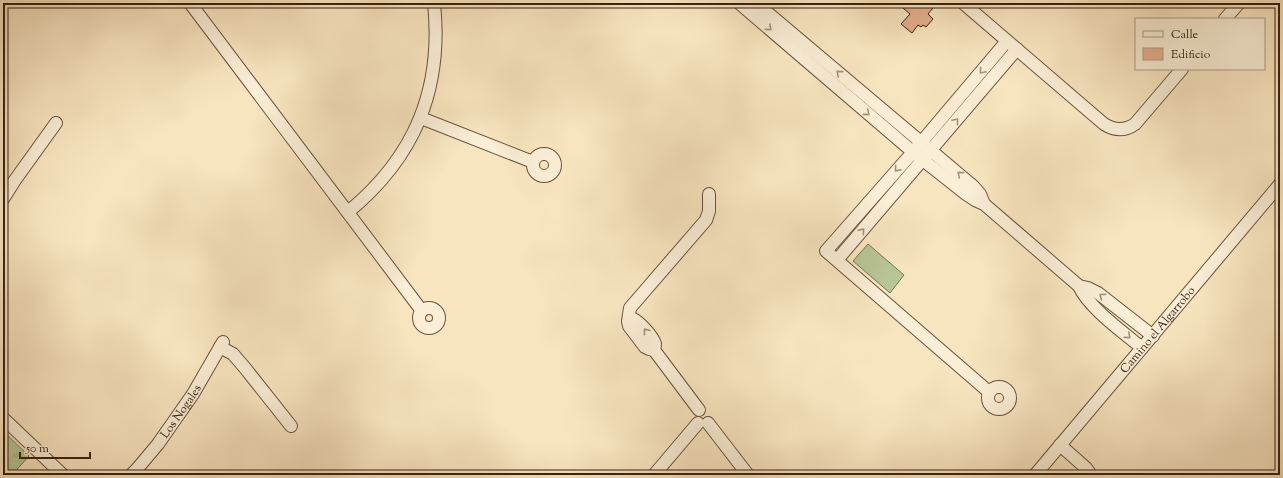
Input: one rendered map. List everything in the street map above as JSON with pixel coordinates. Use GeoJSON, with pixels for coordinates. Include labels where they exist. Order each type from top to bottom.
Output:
{"type":"FeatureCollection","features":[{"type":"Feature","properties":{"kind":"street"},"geometry":{"type":"LineString","coordinates":[[190,3],[422,311]]}},
{"type":"Feature","properties":{"kind":"street"},"geometry":{"type":"LineString","coordinates":[[348,212],[369,194],[386,175],[401,153],[420,118],[430,90],[435,60],[436,31],[434,3]]}},
{"type":"Feature","properties":{"kind":"street"},"geometry":{"type":"LineString","coordinates":[[739,3],[913,152],[970,197],[984,204],[1079,286],[1094,307],[1142,348]]}},
{"type":"Feature","properties":{"kind":"street"},"geometry":{"type":"LineString","coordinates":[[756,3],[973,186],[980,194],[984,204]]}},
{"type":"Feature","properties":{"kind":"street"},"geometry":{"type":"LineString","coordinates":[[963,3],[1104,124],[1116,130],[1126,129],[1136,124],[1181,70]]}},
{"type":"Feature","properties":{"kind":"street"},"geometry":{"type":"LineString","coordinates":[[1226,18],[1239,3]]}},
{"type":"Feature","properties":{"kind":"street"},"geometry":{"type":"LineString","coordinates":[[989,392],[826,250],[913,152],[1007,41]]}},
{"type":"Feature","properties":{"kind":"street"},"geometry":{"type":"LineString","coordinates":[[837,260],[1017,49]]}},
{"type":"Feature","properties":{"kind":"street"},"geometry":{"type":"LineString","coordinates":[[420,118],[533,162]]}},
{"type":"Feature","properties":{"kind":"street"},"geometry":{"type":"LineString","coordinates":[[3,199],[56,124]]}},
{"type":"Feature","properties":{"kind":"street","name":"Camino el Algarrobo"},"geometry":{"type":"LineString","coordinates":[[1035,475],[1280,184]]}},
{"type":"Feature","properties":{"kind":"street"},"geometry":{"type":"LineString","coordinates":[[654,475],[703,423],[711,418],[709,413],[705,410],[700,410],[654,350],[654,342],[639,322],[634,318],[629,319],[630,308],[706,220],[709,211],[709,194]]}},
{"type":"Feature","properties":{"kind":"street"},"geometry":{"type":"LineString","coordinates":[[1079,286],[1088,288],[1098,293],[1153,336]]}},
{"type":"Feature","properties":{"kind":"street","name":"Los Nogales"},"geometry":{"type":"LineString","coordinates":[[131,475],[158,444],[193,394],[222,344],[245,368],[291,426]]}},
{"type":"Feature","properties":{"kind":"street"},"geometry":{"type":"LineString","coordinates":[[3,418],[63,475]]}},
{"type":"Feature","properties":{"kind":"street"},"geometry":{"type":"LineString","coordinates":[[703,423],[748,475]]}},
{"type":"Feature","properties":{"kind":"street"},"geometry":{"type":"LineString","coordinates":[[1060,446],[1089,472],[1099,475]]}},
{"type":"Feature","properties":{"kind":"green space"},"geometry":{"type":"Polygon","coordinates":[[[868,244],[904,275],[890,293],[853,261],[868,244]]]}},
{"type":"Feature","properties":{"kind":"green space"},"geometry":{"type":"Polygon","coordinates":[[[4,432],[29,456],[12,475],[3,475],[4,432]]]}},
{"type":"Feature","properties":{"kind":"building"},"geometry":{"type":"Polygon","coordinates":[[[897,3],[914,3],[920,8],[924,3],[937,3],[928,14],[933,19],[926,27],[923,25],[921,27],[918,25],[912,33],[901,24],[910,14],[897,3]]]}}]}
